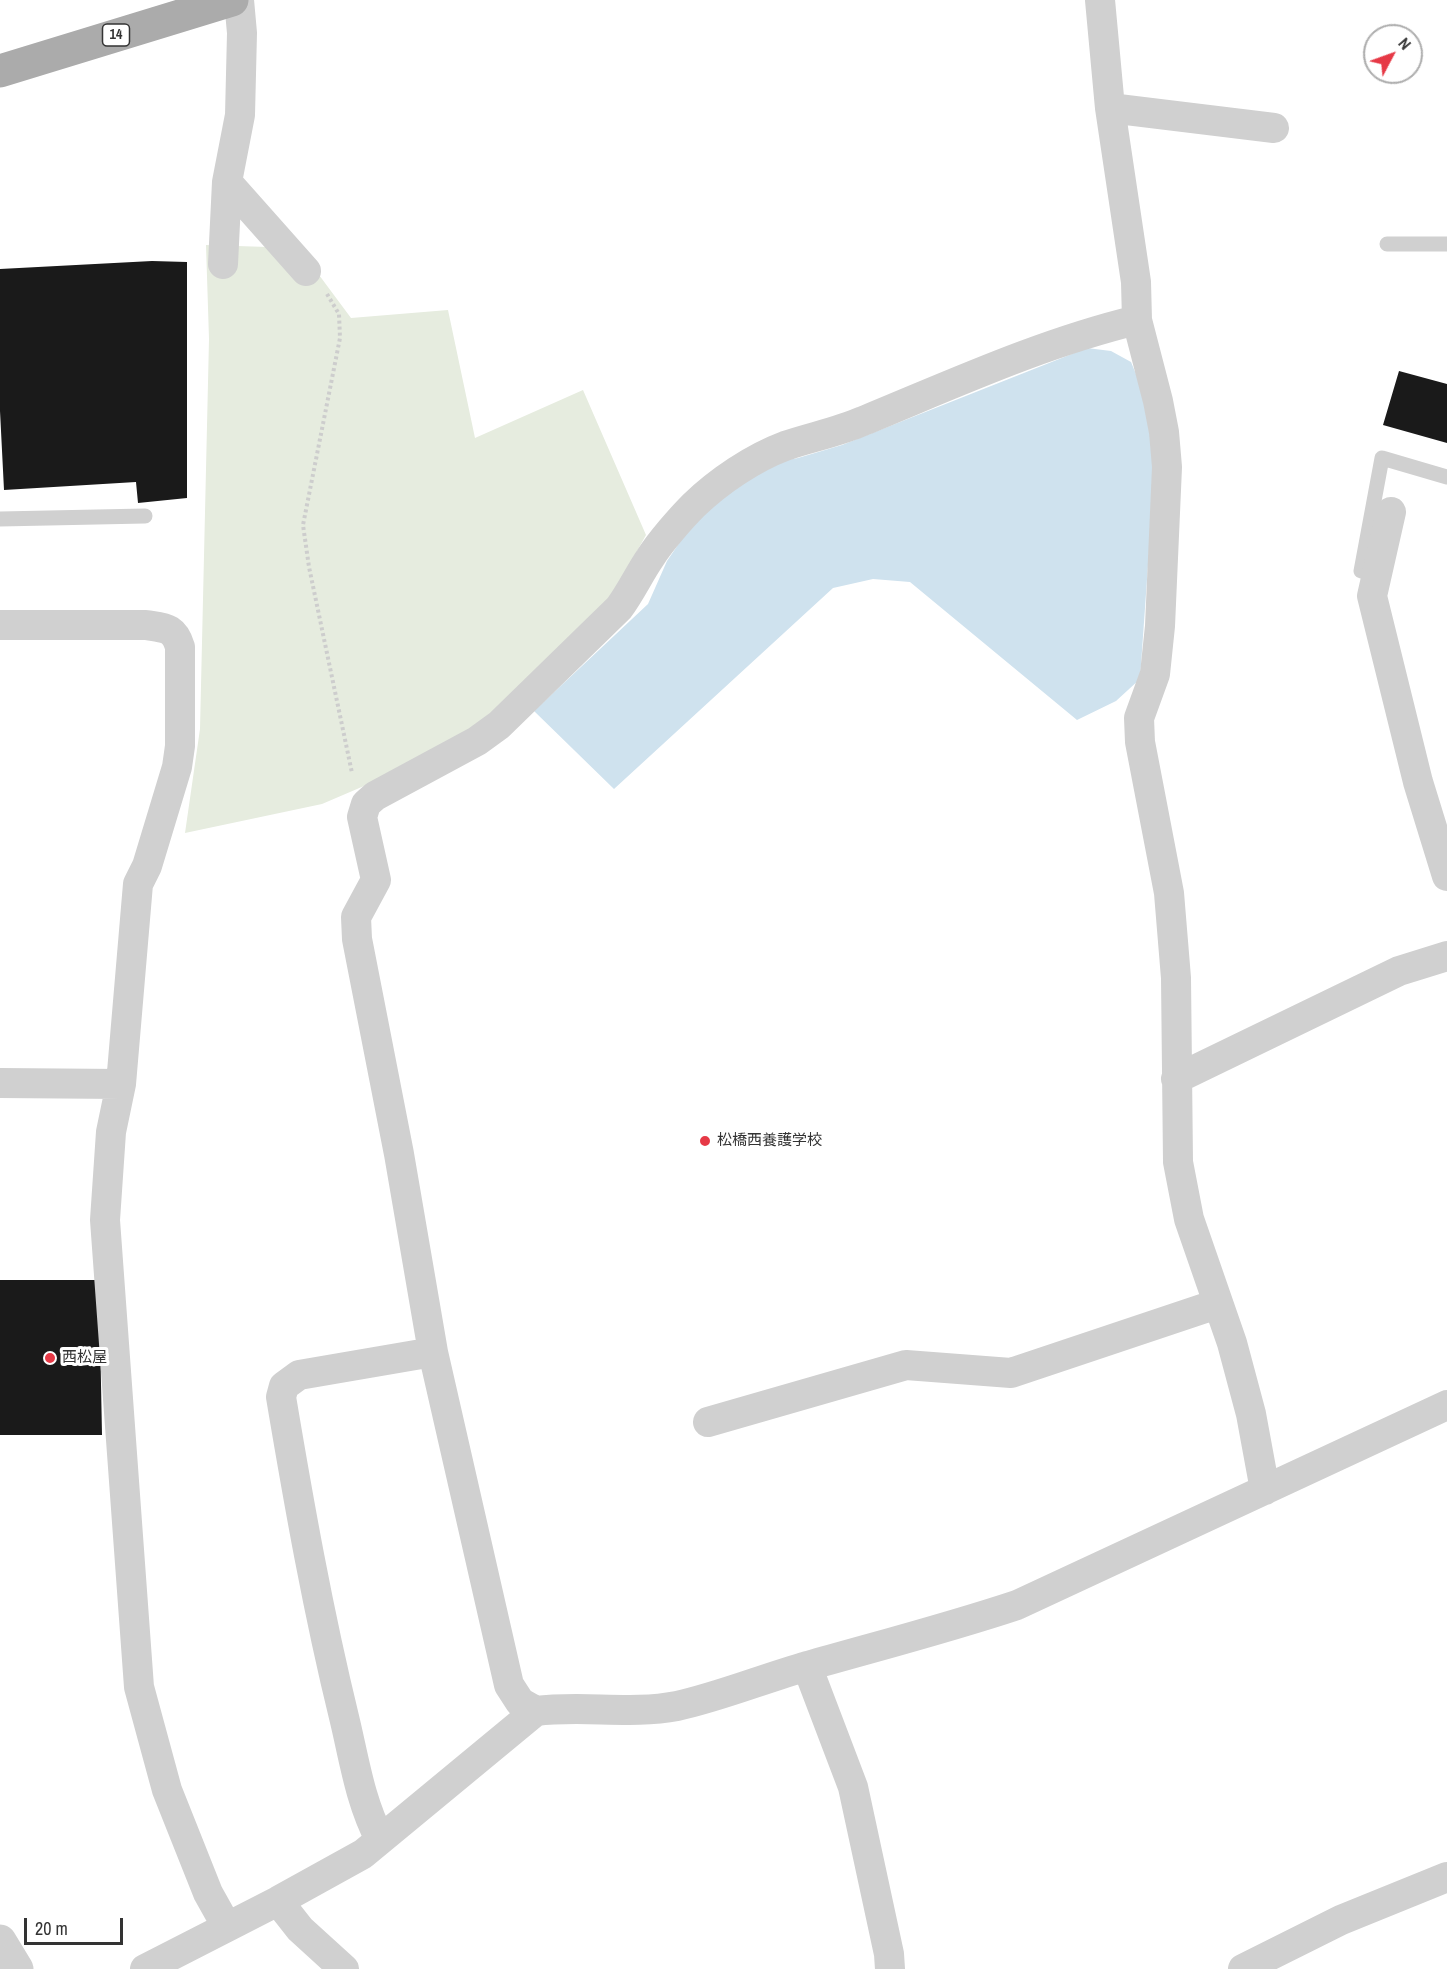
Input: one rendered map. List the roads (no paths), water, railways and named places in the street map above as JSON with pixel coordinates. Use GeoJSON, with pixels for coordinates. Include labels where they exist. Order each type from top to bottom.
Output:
{"type":"FeatureCollection","features":[{"type":"Feature","properties":{"kind":"main road","name":"14"},"geometry":{"type":"LineString","coordinates":[[0,71],[228,1]]}},
{"type":"Feature","properties":{"kind":"street"},"geometry":{"type":"LineString","coordinates":[[1100,0],[1110,108],[1136,282],[1137,320],[1158,401],[1167,467],[1160,626],[1155,674],[1139,718],[1140,742],[1168,893],[1176,978],[1178,1162],[1189,1219],[1232,1343],[1251,1414],[1265,1490]]}},
{"type":"Feature","properties":{"kind":"street"},"geometry":{"type":"LineString","coordinates":[[222,264],[227,182],[240,115],[242,33],[228,1]]}},
{"type":"Feature","properties":{"kind":"street"},"geometry":{"type":"LineString","coordinates":[[1110,108],[1274,128]]}},
{"type":"Feature","properties":{"kind":"street"},"geometry":{"type":"LineString","coordinates":[[227,182],[306,271]]}},
{"type":"Feature","properties":{"kind":"street"},"geometry":{"type":"LineString","coordinates":[[536,1712],[520,1702],[508,1685],[434,1352],[399,1154],[357,939],[356,917],[376,880],[362,817],[366,804],[375,796],[477,741],[500,725],[619,608],[635,586],[651,556],[694,505],[726,479],[762,456],[847,428],[1064,340],[1137,320]]}},
{"type":"Feature","properties":{"kind":"street"},"geometry":{"type":"LineString","coordinates":[[1391,512],[1372,596],[1419,782],[1447,876]]}},
{"type":"Feature","properties":{"kind":"street"},"geometry":{"type":"LineString","coordinates":[[0,625],[146,625],[168,629],[177,635],[180,647],[180,746],[174,778],[147,866],[138,885],[121,1084],[111,1132],[105,1220],[139,1687],[167,1790],[208,1893],[227,1927]]}},
{"type":"Feature","properties":{"kind":"street"},"geometry":{"type":"LineString","coordinates":[[1176,1079],[1399,971],[1447,956]]}},
{"type":"Feature","properties":{"kind":"street"},"geometry":{"type":"LineString","coordinates":[[0,1083],[121,1084]]}},
{"type":"Feature","properties":{"kind":"street"},"geometry":{"type":"LineString","coordinates":[[708,1422],[906,1365],[1011,1372],[1217,1304]]}},
{"type":"Feature","properties":{"kind":"street"},"geometry":{"type":"LineString","coordinates":[[380,1839],[368,1817],[338,1692],[304,1533],[281,1397],[284,1386],[299,1375],[434,1352]]}},
{"type":"Feature","properties":{"kind":"street"},"geometry":{"type":"LineString","coordinates":[[145,1969],[343,1867],[363,1854],[536,1712],[557,1709],[636,1709],[676,1706],[807,1666],[951,1627],[1017,1605],[1447,1405]]}},
{"type":"Feature","properties":{"kind":"street"},"geometry":{"type":"LineString","coordinates":[[807,1666],[853,1787],[889,1954],[890,1969]]}},
{"type":"Feature","properties":{"kind":"street"},"geometry":{"type":"LineString","coordinates":[[1243,1969],[1341,1920],[1447,1877]]}},
{"type":"Feature","properties":{"kind":"street"},"geometry":{"type":"LineString","coordinates":[[278,1901],[300,1929],[344,1969]]}},
{"type":"Feature","properties":{"kind":"street"},"geometry":{"type":"LineString","coordinates":[[0,1941],[17,1969]]}},
{"type":"Feature","properties":{"kind":"lane"},"geometry":{"type":"LineString","coordinates":[[1388,244],[1447,244]]}},
{"type":"Feature","properties":{"kind":"lane"},"geometry":{"type":"LineString","coordinates":[[1361,571],[1382,458],[1447,477]]}},
{"type":"Feature","properties":{"kind":"lane"},"geometry":{"type":"LineString","coordinates":[[0,519],[145,516]]}},
{"type":"Feature","properties":{"kind":"water"},"geometry":{"type":"Polygon","coordinates":[[[1087,348],[1111,351],[1131,362],[1145,396],[1156,451],[1140,679],[1116,701],[1077,720],[910,582],[873,579],[833,588],[614,789],[534,711],[648,604],[667,561],[697,517],[767,464],[842,445],[1087,348]]]}},
{"type":"Feature","properties":{"kind":"place","name":"松橋西養護学校"},"geometry":{"type":"Point","coordinates":[705,1141]}},
{"type":"Feature","properties":{"kind":"place","name":"西松屋"},"geometry":{"type":"Point","coordinates":[50,1358]}}]}
